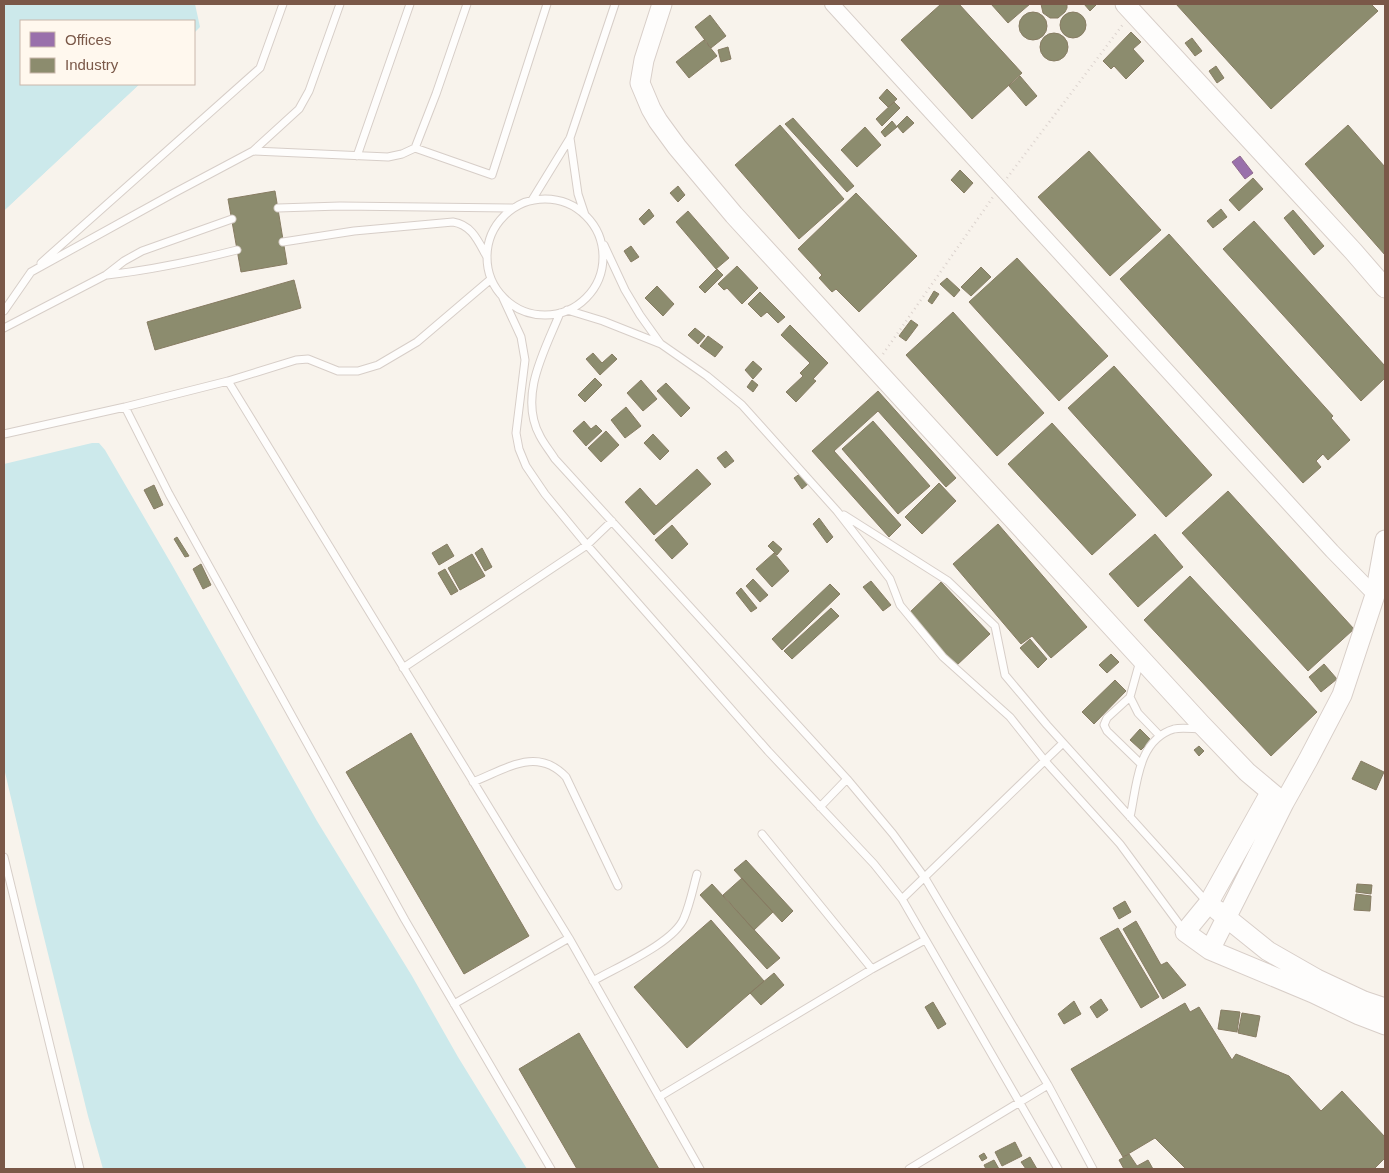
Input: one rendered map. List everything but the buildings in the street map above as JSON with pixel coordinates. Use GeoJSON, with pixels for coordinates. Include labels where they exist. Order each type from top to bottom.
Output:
{"type":"FeatureCollection","features":[{"type":"Feature","properties":{"kind":"main road"},"geometry":{"type":"LineString","coordinates":[[662,4],[644,60],[640,83],[651,109],[677,147],[734,215],[1141,659],[1247,772],[1277,798]]}},
{"type":"Feature","properties":{"kind":"main road"},"geometry":{"type":"LineString","coordinates":[[1125,4],[1385,288]]}},
{"type":"Feature","properties":{"kind":"main road"},"geometry":{"type":"LineString","coordinates":[[1385,540],[1375,595],[1342,695],[1308,760],[1277,798],[1208,904],[1185,932],[1210,950],[1313,993],[1362,1008],[1385,1008]]}},
{"type":"Feature","properties":{"kind":"main road"},"geometry":{"type":"LineString","coordinates":[[1210,950],[1227,916],[1277,798]]}},
{"type":"Feature","properties":{"kind":"main road"},"geometry":{"type":"LineString","coordinates":[[1208,904],[1227,916],[1268,951],[1317,979],[1385,1025]]}},
{"type":"Feature","properties":{"kind":"street"},"geometry":{"type":"LineString","coordinates":[[832,4],[1332,551],[1375,595]]}},
{"type":"Feature","properties":{"kind":"lane"},"geometry":{"type":"LineString","coordinates":[[4,312],[31,272],[260,68],[283,4]]}},
{"type":"Feature","properties":{"kind":"lane"},"geometry":{"type":"LineString","coordinates":[[31,272],[253,152],[299,108],[309,91],[340,4]]}},
{"type":"Feature","properties":{"kind":"lane"},"geometry":{"type":"LineString","coordinates":[[357,156],[410,4]]}},
{"type":"Feature","properties":{"kind":"lane"},"geometry":{"type":"LineString","coordinates":[[253,152],[388,157],[402,154],[415,148],[467,4]]}},
{"type":"Feature","properties":{"kind":"lane"},"geometry":{"type":"LineString","coordinates":[[415,148],[492,175],[547,4]]}},
{"type":"Feature","properties":{"kind":"lane"},"geometry":{"type":"LineString","coordinates":[[532,200],[570,138],[615,4]]}},
{"type":"Feature","properties":{"kind":"lane"},"geometry":{"type":"LineString","coordinates":[[570,138],[578,194],[585,215],[598,235],[625,290],[661,344]]}},
{"type":"Feature","properties":{"kind":"lane"},"geometry":{"type":"LineString","coordinates":[[278,208],[340,206],[513,208],[532,200],[554,199],[571,205],[585,215]]}},
{"type":"Feature","properties":{"kind":"lane"},"geometry":{"type":"LineString","coordinates":[[513,208],[496,226],[489,241],[487,257],[492,279],[522,337],[525,360],[516,433],[519,449],[526,466],[545,494],[587,545],[768,751],[874,864],[902,899],[1058,1169]]}},
{"type":"Feature","properties":{"kind":"lane"},"geometry":{"type":"LineString","coordinates":[[4,328],[106,275],[124,261],[142,252],[232,219]]}},
{"type":"Feature","properties":{"kind":"lane"},"geometry":{"type":"LineString","coordinates":[[283,242],[354,231],[453,222],[461,223],[473,233],[487,257]]}},
{"type":"Feature","properties":{"kind":"lane"},"geometry":{"type":"LineString","coordinates":[[598,235],[602,252],[601,270],[598,279],[582,301],[564,312],[535,377],[531,393],[534,421],[539,436],[555,459],[848,779],[893,834],[925,878],[1048,1085],[1093,1169]]}},
{"type":"Feature","properties":{"kind":"lane"},"geometry":{"type":"LineString","coordinates":[[106,275],[180,264],[237,250]]}},
{"type":"Feature","properties":{"kind":"lane"},"geometry":{"type":"LineString","coordinates":[[4,434],[126,407],[228,381],[296,360],[308,359],[338,371],[358,371],[378,365],[417,342],[492,279]]}},
{"type":"Feature","properties":{"kind":"lane"},"geometry":{"type":"LineString","coordinates":[[503,298],[516,307],[530,313],[545,315],[564,312],[604,321],[661,344],[707,376],[742,405],[838,511],[890,579],[900,605],[943,657],[1010,717],[1045,761],[1120,844],[1185,932]]}},
{"type":"Feature","properties":{"kind":"lane"},"geometry":{"type":"LineString","coordinates":[[228,381],[569,938],[700,1169]]}},
{"type":"Feature","properties":{"kind":"lane"},"geometry":{"type":"LineString","coordinates":[[126,407],[169,494],[405,920],[551,1169]]}},
{"type":"Feature","properties":{"kind":"lane"},"geometry":{"type":"LineString","coordinates":[[838,511],[948,581],[995,626],[1005,675],[1063,743],[1208,904]]}},
{"type":"Feature","properties":{"kind":"lane"},"geometry":{"type":"LineString","coordinates":[[402,668],[587,545],[612,520]]}},
{"type":"Feature","properties":{"kind":"lane"},"geometry":{"type":"LineString","coordinates":[[1141,659],[1130,697],[1107,718],[1104,726],[1141,764]]}},
{"type":"Feature","properties":{"kind":"lane"},"geometry":{"type":"LineString","coordinates":[[1130,697],[1138,713],[1160,736]]}},
{"type":"Feature","properties":{"kind":"lane"},"geometry":{"type":"LineString","coordinates":[[1130,817],[1141,764],[1152,742],[1176,728],[1206,729]]}},
{"type":"Feature","properties":{"kind":"lane"},"geometry":{"type":"LineString","coordinates":[[902,899],[1063,743]]}},
{"type":"Feature","properties":{"kind":"lane"},"geometry":{"type":"LineString","coordinates":[[473,782],[524,762],[540,761],[557,767],[566,777],[618,886]]}},
{"type":"Feature","properties":{"kind":"lane"},"geometry":{"type":"LineString","coordinates":[[820,806],[848,779]]}},
{"type":"Feature","properties":{"kind":"lane"},"geometry":{"type":"LineString","coordinates":[[762,834],[872,969]]}},
{"type":"Feature","properties":{"kind":"lane"},"geometry":{"type":"LineString","coordinates":[[4,857],[80,1169]]}},
{"type":"Feature","properties":{"kind":"lane"},"geometry":{"type":"LineString","coordinates":[[593,981],[662,942],[676,931],[684,919],[697,874]]}},
{"type":"Feature","properties":{"kind":"lane"},"geometry":{"type":"LineString","coordinates":[[454,1004],[569,938]]}},
{"type":"Feature","properties":{"kind":"lane"},"geometry":{"type":"LineString","coordinates":[[659,1097],[872,969],[925,940]]}},
{"type":"Feature","properties":{"kind":"lane"},"geometry":{"type":"LineString","coordinates":[[909,1169],[1048,1085]]}},
{"type":"Feature","properties":{"kind":"water"},"geometry":{"type":"Polygon","coordinates":[[[4,4],[195,4],[200,27],[195,32],[195,20],[20,20],[20,85],[139,85],[4,211],[4,4]]]}},
{"type":"Feature","properties":{"kind":"water"},"geometry":{"type":"Polygon","coordinates":[[[92,443],[99,443],[105,450],[317,821],[527,1169],[103,1169],[88,1116],[4,768],[4,464],[92,443]]]}},
{"type":"Feature","properties":{"kind":"pier"},"geometry":{"type":"Polygon","coordinates":[[[139,85],[142,85],[4,214],[4,211],[139,85]]]}}]}
